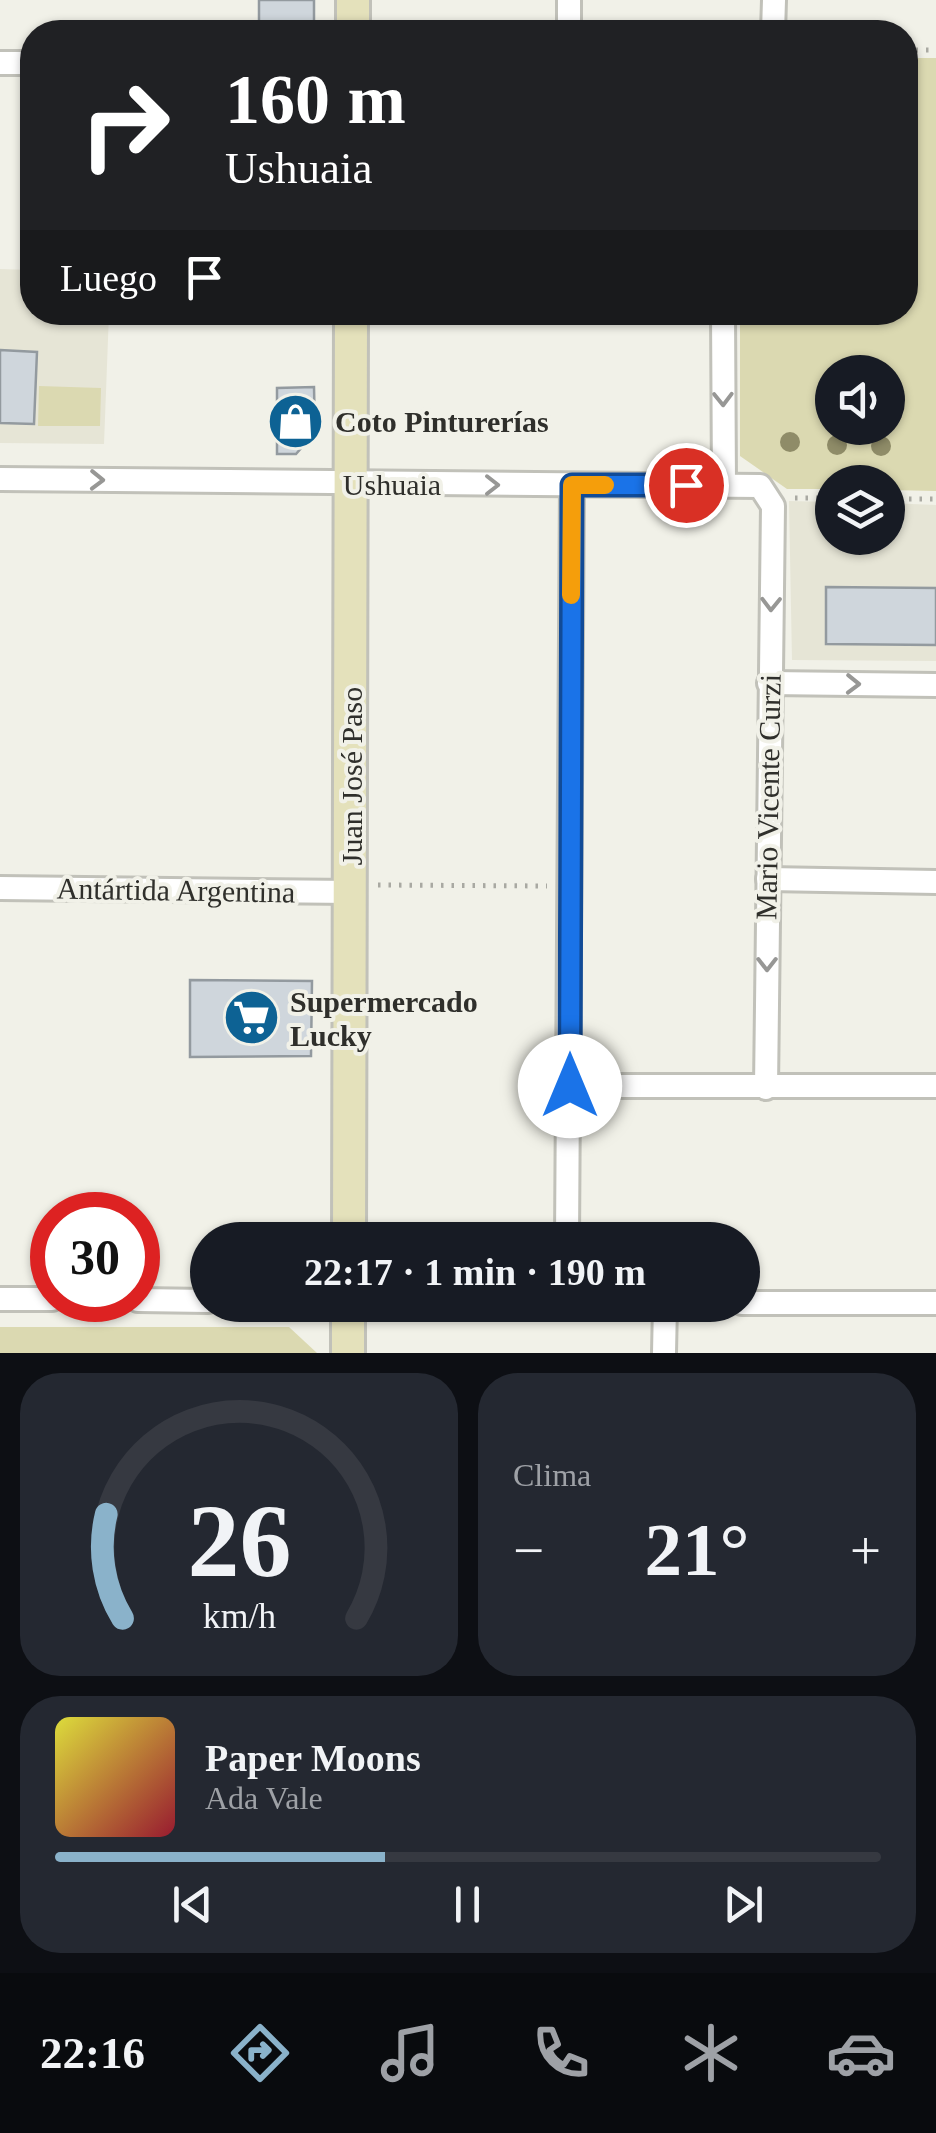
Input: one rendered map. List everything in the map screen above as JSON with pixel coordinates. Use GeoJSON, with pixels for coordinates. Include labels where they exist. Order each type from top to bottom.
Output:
{"type":"FeatureCollection","features":[{"type":"Feature","properties":{"kind":"main road","name":"Juan José Paso"},"geometry":{"type":"LineString","coordinates":[[349,1222],[351,325]]}},
{"type":"Feature","properties":{"kind":"main road"},"geometry":{"type":"LineString","coordinates":[[348,1322],[348,1353]]}},
{"type":"Feature","properties":{"kind":"street"},"geometry":{"type":"LineString","coordinates":[[723,325],[724,485]]}},
{"type":"Feature","properties":{"kind":"street","name":"Ushuaia"},"geometry":{"type":"LineString","coordinates":[[0,479],[760,486],[770,502]]}},
{"type":"Feature","properties":{"kind":"street"},"geometry":{"type":"LineString","coordinates":[[567,1222],[572,485]]}},
{"type":"Feature","properties":{"kind":"street","name":"Mario Vicente Curzi"},"geometry":{"type":"LineString","coordinates":[[766,1088],[770,502]]}},
{"type":"Feature","properties":{"kind":"street"},"geometry":{"type":"LineString","coordinates":[[769,683],[936,684]]}},
{"type":"Feature","properties":{"kind":"street"},"geometry":{"type":"LineString","coordinates":[[768,879],[936,882]]}},
{"type":"Feature","properties":{"kind":"street","name":"Antártida Argentina"},"geometry":{"type":"LineString","coordinates":[[0,888],[352,888]]}},
{"type":"Feature","properties":{"kind":"street"},"geometry":{"type":"LineString","coordinates":[[570,1086],[936,1086]]}},
{"type":"Feature","properties":{"kind":"street"},"geometry":{"type":"LineString","coordinates":[[0,1299],[30,1299]]}},
{"type":"Feature","properties":{"kind":"street"},"geometry":{"type":"LineString","coordinates":[[160,1300],[190,1300]]}},
{"type":"Feature","properties":{"kind":"street"},"geometry":{"type":"LineString","coordinates":[[760,1302],[936,1303]]}},
{"type":"Feature","properties":{"kind":"street"},"geometry":{"type":"LineString","coordinates":[[664,1322],[664,1353]]}},
{"type":"Feature","properties":{"kind":"path"},"geometry":{"type":"LineString","coordinates":[[905,498],[936,499]]}},
{"type":"Feature","properties":{"kind":"path"},"geometry":{"type":"LineString","coordinates":[[770,502],[815,499]]}},
{"type":"Feature","properties":{"kind":"path"},"geometry":{"type":"LineString","coordinates":[[352,888],[570,886]]}},
{"type":"Feature","properties":{"kind":"shaded area"},"geometry":{"type":"Polygon","coordinates":[[[918,58],[936,58],[936,491],[905,490],[905,465],[815,465],[815,489],[787,489],[740,456],[740,325],[918,325],[918,58]]]}},
{"type":"Feature","properties":{"kind":"shaded area"},"geometry":{"type":"Polygon","coordinates":[[[0,269],[20,270],[20,325],[109,325],[104,444],[0,443],[0,269]]]}},
{"type":"Feature","properties":{"kind":"shaded area"},"geometry":{"type":"Polygon","coordinates":[[[39,386],[101,388],[100,426],[38,426],[39,386]]]}},
{"type":"Feature","properties":{"kind":"shaded area"},"geometry":{"type":"Polygon","coordinates":[[[789,501],[815,502],[815,555],[905,555],[905,504],[936,505],[936,661],[792,660],[789,501]]]}},
{"type":"Feature","properties":{"kind":"shaded area"},"geometry":{"type":"Polygon","coordinates":[[[0,1327],[289,1327],[317,1353],[0,1353],[0,1327]]]}},
{"type":"Feature","properties":{"kind":"building"},"geometry":{"type":"Polygon","coordinates":[[[259,0],[314,0],[314,20],[259,20],[259,0]]]}},
{"type":"Feature","properties":{"kind":"building"},"geometry":{"type":"Polygon","coordinates":[[[0,350],[37,352],[34,424],[0,423],[0,350]]]}},
{"type":"Feature","properties":{"kind":"building","name":"Coto Pinturerías"},"geometry":{"type":"Polygon","coordinates":[[[314,387],[315,432],[296,454],[277,454],[277,388],[314,387]]]}},
{"type":"Feature","properties":{"kind":"building"},"geometry":{"type":"Polygon","coordinates":[[[826,587],[936,588],[936,645],[826,644],[826,587]]]}},
{"type":"Feature","properties":{"kind":"building","name":"Supermercado Lucky"},"geometry":{"type":"Polygon","coordinates":[[[190,980],[312,981],[311,1056],[190,1057],[190,980]]]}},
{"type":"Feature","properties":{"kind":"slow traffic"},"geometry":{"type":"LineString","coordinates":[[571,595],[572,485],[605,485]]}},
{"type":"Feature","properties":{"kind":"place","name":"Coto Pinturerías"},"geometry":{"type":"Point","coordinates":[296,421]}},
{"type":"Feature","properties":{"kind":"place","name":"Supermercado Lucky"},"geometry":{"type":"Point","coordinates":[251,1018]}},
{"type":"Feature","properties":{"kind":"route"},"geometry":{"type":"LineString","coordinates":[[570,1086],[572,485],[686,485]]}}]}
